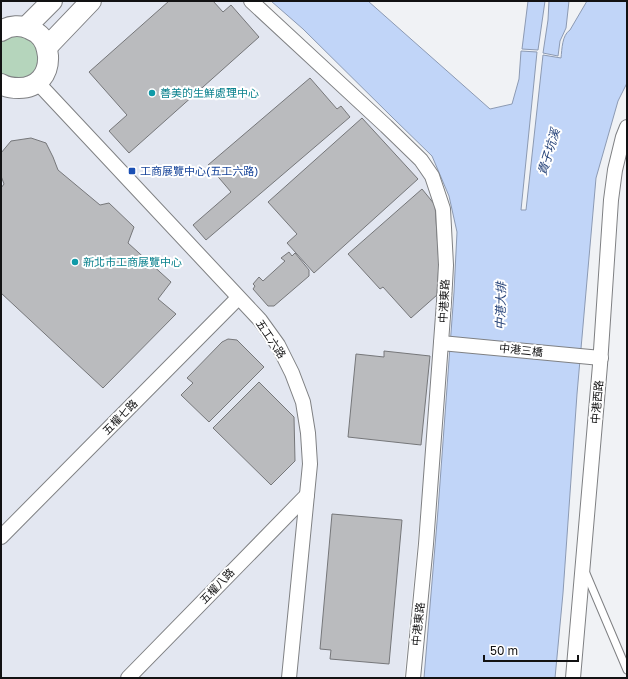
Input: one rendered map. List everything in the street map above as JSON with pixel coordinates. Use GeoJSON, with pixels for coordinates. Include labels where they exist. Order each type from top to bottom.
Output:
{"type":"FeatureCollection","features":[{"type":"Feature","properties":{"kind":"street"},"geometry":{"type":"LineString","coordinates":[[26,27],[52,1]]}},
{"type":"Feature","properties":{"kind":"street"},"geometry":{"type":"LineString","coordinates":[[47,47],[91,1]]}},
{"type":"Feature","properties":{"kind":"street","name":"中港東路"},"geometry":{"type":"LineString","coordinates":[[251,1],[421,160],[432,176],[443,209],[446,265],[445,343],[413,678]]}},
{"type":"Feature","properties":{"kind":"street"},"geometry":{"type":"LineString","coordinates":[[1,31],[6,28],[16,26],[26,27],[39,34],[47,47],[48,62],[42,77],[37,82],[26,88],[16,88],[1,84]]}},
{"type":"Feature","properties":{"kind":"street","name":"五工六路"},"geometry":{"type":"LineString","coordinates":[[37,82],[260,320],[278,346],[292,373],[303,402],[308,433],[310,464],[289,678]]}},
{"type":"Feature","properties":{"kind":"street","name":"中港西路"},"geometry":{"type":"LineString","coordinates":[[573,678],[583,567],[595,357],[610,200],[615,170],[627,127]]}},
{"type":"Feature","properties":{"kind":"street","name":"五權七路"},"geometry":{"type":"LineString","coordinates":[[1,537],[238,298]]}},
{"type":"Feature","properties":{"kind":"street","name":"中港三橋"},"geometry":{"type":"LineString","coordinates":[[445,343],[595,357]]}},
{"type":"Feature","properties":{"kind":"street","name":"五權八路"},"geometry":{"type":"LineString","coordinates":[[128,678],[307,495]]}},
{"type":"Feature","properties":{"kind":"lane"},"geometry":{"type":"LineString","coordinates":[[583,567],[627,670]]}},
{"type":"Feature","properties":{"kind":"shaded area"},"geometry":{"type":"Polygon","coordinates":[[[1,1],[252,1],[416,161],[431,188],[440,215],[441,305],[404,678],[1,678],[1,1]]]}},
{"type":"Feature","properties":{"kind":"green space"},"geometry":{"type":"Polygon","coordinates":[[[11,35],[27,36],[39,46],[39,69],[21,82],[1,75],[1,41],[11,35]]]}},
{"type":"Feature","properties":{"kind":"water"},"geometry":{"type":"Polygon","coordinates":[[[271,1],[368,1],[490,109],[512,104],[519,79],[521,51],[537,52],[521,210],[526,210],[543,55],[561,58],[565,35],[570,30],[587,1],[627,1],[627,83],[618,101],[596,178],[577,394],[563,593],[555,678],[424,678],[454,292],[457,232],[449,196],[432,156],[303,29],[271,1]]]}},
{"type":"Feature","properties":{"kind":"water"},"geometry":{"type":"Polygon","coordinates":[[[528,1],[545,1],[538,50],[522,49],[528,1]]]}},
{"type":"Feature","properties":{"kind":"water"},"geometry":{"type":"Polygon","coordinates":[[[549,1],[569,1],[566,28],[560,41],[558,56],[543,53],[549,1]]]}},
{"type":"Feature","properties":{"kind":"building","name":"善美的生鮮處理中心"},"geometry":{"type":"Polygon","coordinates":[[[169,1],[213,1],[223,12],[231,5],[259,37],[129,153],[109,131],[127,115],[89,72],[169,1]]]}},
{"type":"Feature","properties":{"kind":"building"},"geometry":{"type":"Polygon","coordinates":[[[310,78],[337,109],[341,106],[350,117],[206,240],[193,225],[231,192],[208,165],[310,78]]]}},
{"type":"Feature","properties":{"kind":"building"},"geometry":{"type":"Polygon","coordinates":[[[362,118],[418,179],[314,273],[287,243],[297,234],[268,202],[362,118]]]}},
{"type":"Feature","properties":{"kind":"building","name":"新北市工商展覽中心"},"geometry":{"type":"Polygon","coordinates":[[[31,138],[46,143],[58,170],[100,205],[109,203],[134,227],[128,243],[171,282],[158,299],[176,314],[103,388],[1,293],[1,188],[4,184],[1,176],[1,153],[11,141],[31,138]]]}},
{"type":"Feature","properties":{"kind":"building"},"geometry":{"type":"Polygon","coordinates":[[[422,189],[435,205],[439,263],[437,295],[411,318],[383,287],[380,289],[348,254],[422,189]]]}},
{"type":"Feature","properties":{"kind":"building"},"geometry":{"type":"Polygon","coordinates":[[[289,252],[292,256],[295,253],[309,270],[309,276],[274,306],[268,306],[253,289],[255,286],[253,284],[259,277],[263,281],[285,261],[281,258],[289,252]]]}},
{"type":"Feature","properties":{"kind":"building"},"geometry":{"type":"Polygon","coordinates":[[[228,339],[237,340],[264,367],[209,422],[181,395],[193,383],[187,378],[222,342],[228,339]]]}},
{"type":"Feature","properties":{"kind":"building"},"geometry":{"type":"Polygon","coordinates":[[[384,351],[430,356],[421,445],[348,437],[356,354],[384,357],[384,351]]]}},
{"type":"Feature","properties":{"kind":"building"},"geometry":{"type":"Polygon","coordinates":[[[259,382],[294,417],[295,461],[271,485],[213,428],[259,382]]]}},
{"type":"Feature","properties":{"kind":"building"},"geometry":{"type":"Polygon","coordinates":[[[332,514],[402,520],[389,664],[330,659],[331,650],[320,649],[332,514]]]}},
{"type":"Feature","properties":{"kind":"place","name":"善美的生鮮處理中心"},"geometry":{"type":"Point","coordinates":[152,93]}},
{"type":"Feature","properties":{"kind":"place","name":"工商展覽中心(五工六路)"},"geometry":{"type":"Point","coordinates":[132,171]}},
{"type":"Feature","properties":{"kind":"place","name":"新北市工商展覽中心"},"geometry":{"type":"Point","coordinates":[75,262]}},
{"type":"Feature","properties":{"kind":"water label","name":"貴子坑溪"},"geometry":{"type":"Point","coordinates":[549,152]}},
{"type":"Feature","properties":{"kind":"water label","name":"中港大排"},"geometry":{"type":"Point","coordinates":[501,306]}}]}
